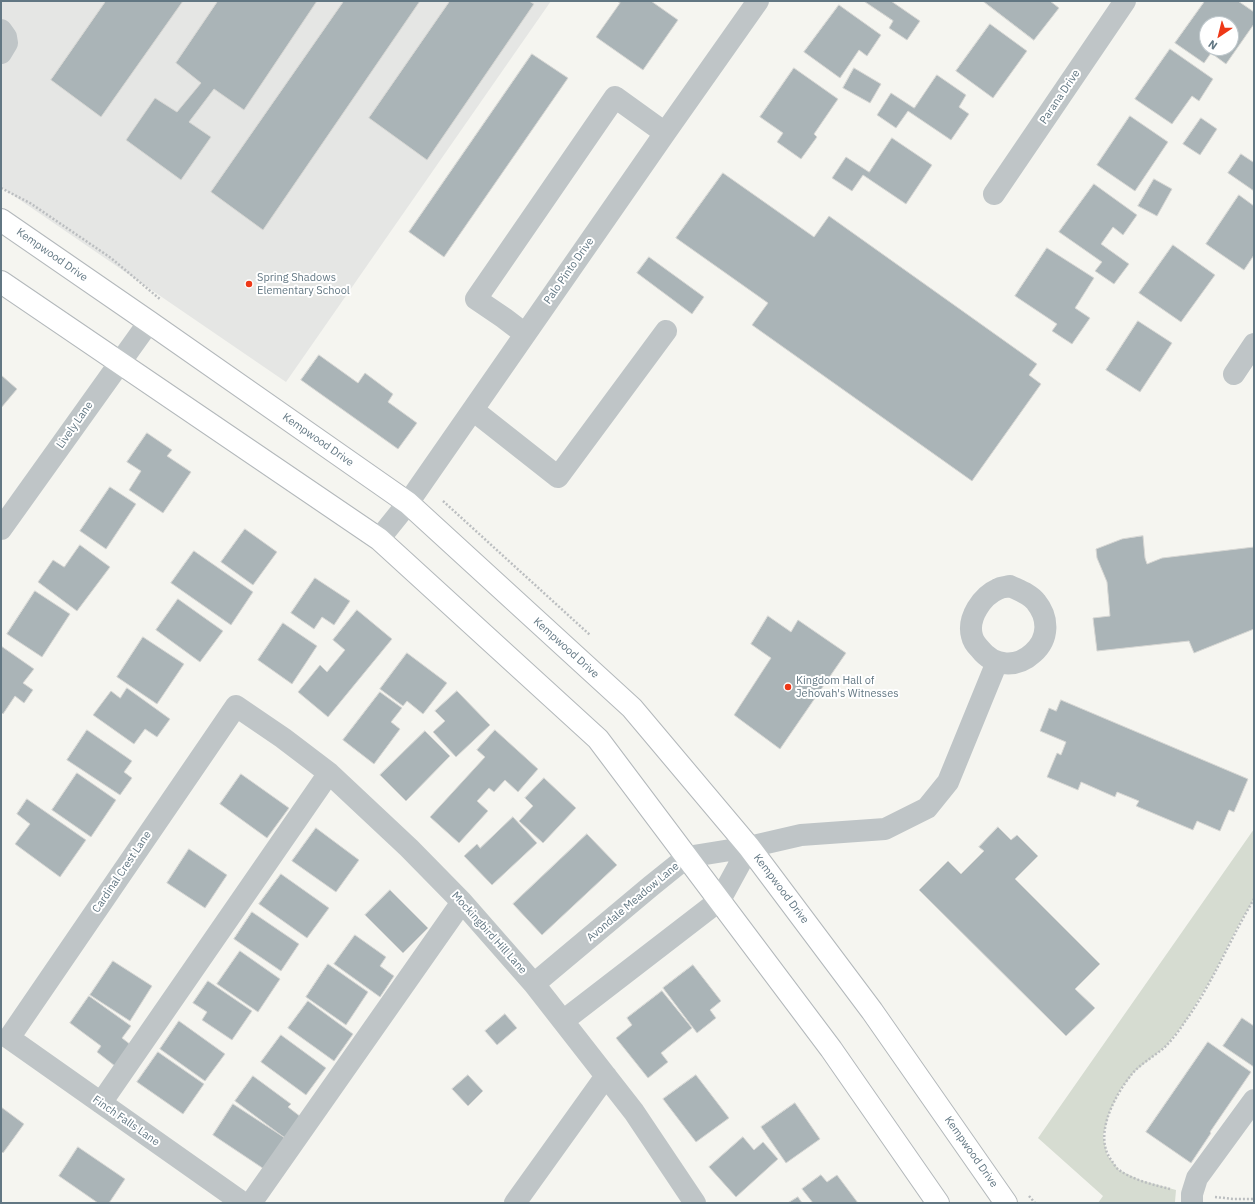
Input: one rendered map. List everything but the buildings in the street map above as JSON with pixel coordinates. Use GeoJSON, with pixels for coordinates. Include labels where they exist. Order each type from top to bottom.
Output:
{"type":"FeatureCollection","features":[{"type":"Feature","properties":{"kind":"main road","name":"Kempwood Drive"},"geometry":{"type":"LineString","coordinates":[[1,220],[408,504],[632,708],[749,846],[872,1011],[1006,1203]]}},
{"type":"Feature","properties":{"kind":"main road"},"geometry":{"type":"LineString","coordinates":[[1,282],[379,539],[598,740],[831,1049],[938,1203]]}},
{"type":"Feature","properties":{"kind":"street","name":"Palo Pinto Drive"},"geometry":{"type":"LineString","coordinates":[[379,539],[408,504],[758,1]]}},
{"type":"Feature","properties":{"kind":"street","name":"Parana Drive"},"geometry":{"type":"LineString","coordinates":[[994,194],[1125,1]]}},
{"type":"Feature","properties":{"kind":"street"},"geometry":{"type":"LineString","coordinates":[[1,30],[6,37],[7,43],[1,53]]}},
{"type":"Feature","properties":{"kind":"street"},"geometry":{"type":"LineString","coordinates":[[525,334],[476,298],[615,97],[665,133]]}},
{"type":"Feature","properties":{"kind":"street","name":"Lively Lane"},"geometry":{"type":"LineString","coordinates":[[1,529],[149,322]]}},
{"type":"Feature","properties":{"kind":"street"},"geometry":{"type":"LineString","coordinates":[[473,410],[558,477],[666,331]]}},
{"type":"Feature","properties":{"kind":"street"},"geometry":{"type":"LineString","coordinates":[[1234,374],[1254,344]]}},
{"type":"Feature","properties":{"kind":"street","name":"Avondale Meadow Lane"},"geometry":{"type":"LineString","coordinates":[[534,984],[687,857],[801,835],[885,829],[927,808],[948,782],[996,662]]}},
{"type":"Feature","properties":{"kind":"street","name":"Mockingbird Hill Lane"},"geometry":{"type":"LineString","coordinates":[[236,706],[283,738],[329,773],[409,848],[462,902],[534,984],[634,1112],[695,1203]]}},
{"type":"Feature","properties":{"kind":"street","name":"Cardinal Crest Lane"},"geometry":{"type":"LineString","coordinates":[[9,1038],[236,706]]}},
{"type":"Feature","properties":{"kind":"street"},"geometry":{"type":"LineString","coordinates":[[101,1103],[329,773]]}},
{"type":"Feature","properties":{"kind":"street"},"geometry":{"type":"LineString","coordinates":[[563,1021],[720,900],[749,846]]}},
{"type":"Feature","properties":{"kind":"street"},"geometry":{"type":"LineString","coordinates":[[251,1203],[462,902]]}},
{"type":"Feature","properties":{"kind":"street","name":"Finch Falls Lane"},"geometry":{"type":"LineString","coordinates":[[9,1038],[243,1203]]}},
{"type":"Feature","properties":{"kind":"street"},"geometry":{"type":"LineString","coordinates":[[515,1203],[606,1076]]}},
{"type":"Feature","properties":{"kind":"street"},"geometry":{"type":"LineString","coordinates":[[1192,1199],[1197,1178],[1254,1100]]}},
{"type":"Feature","properties":{"kind":"path"},"geometry":{"type":"LineString","coordinates":[[1254,899],[1239,924],[1211,979],[1185,1022],[1166,1046],[1134,1072],[1120,1090],[1109,1113],[1103,1136],[1107,1155],[1119,1170],[1140,1180],[1192,1199],[1254,1199]]}},
{"type":"Feature","properties":{"kind":"shaded area","name":"Spring Shadows Elementary School"},"geometry":{"type":"Polygon","coordinates":[[[1,1],[551,1],[286,382],[1,187],[1,1]]]}},
{"type":"Feature","properties":{"kind":"shaded area"},"geometry":{"type":"Polygon","coordinates":[[[1254,829],[1254,899],[1239,924],[1211,979],[1185,1022],[1166,1046],[1134,1072],[1120,1090],[1109,1113],[1103,1136],[1107,1155],[1119,1170],[1140,1180],[1176,1190],[1175,1202],[1098,1203],[1103,1196],[1038,1138],[1254,829]]]}},
{"type":"Feature","properties":{"kind":"place","name":"Spring Shadows Elementary School"},"geometry":{"type":"Point","coordinates":[249,284]}},
{"type":"Feature","properties":{"kind":"place","name":"Kingdom Hall of Jehovah's Witnesses"},"geometry":{"type":"Point","coordinates":[788,687]}}]}
